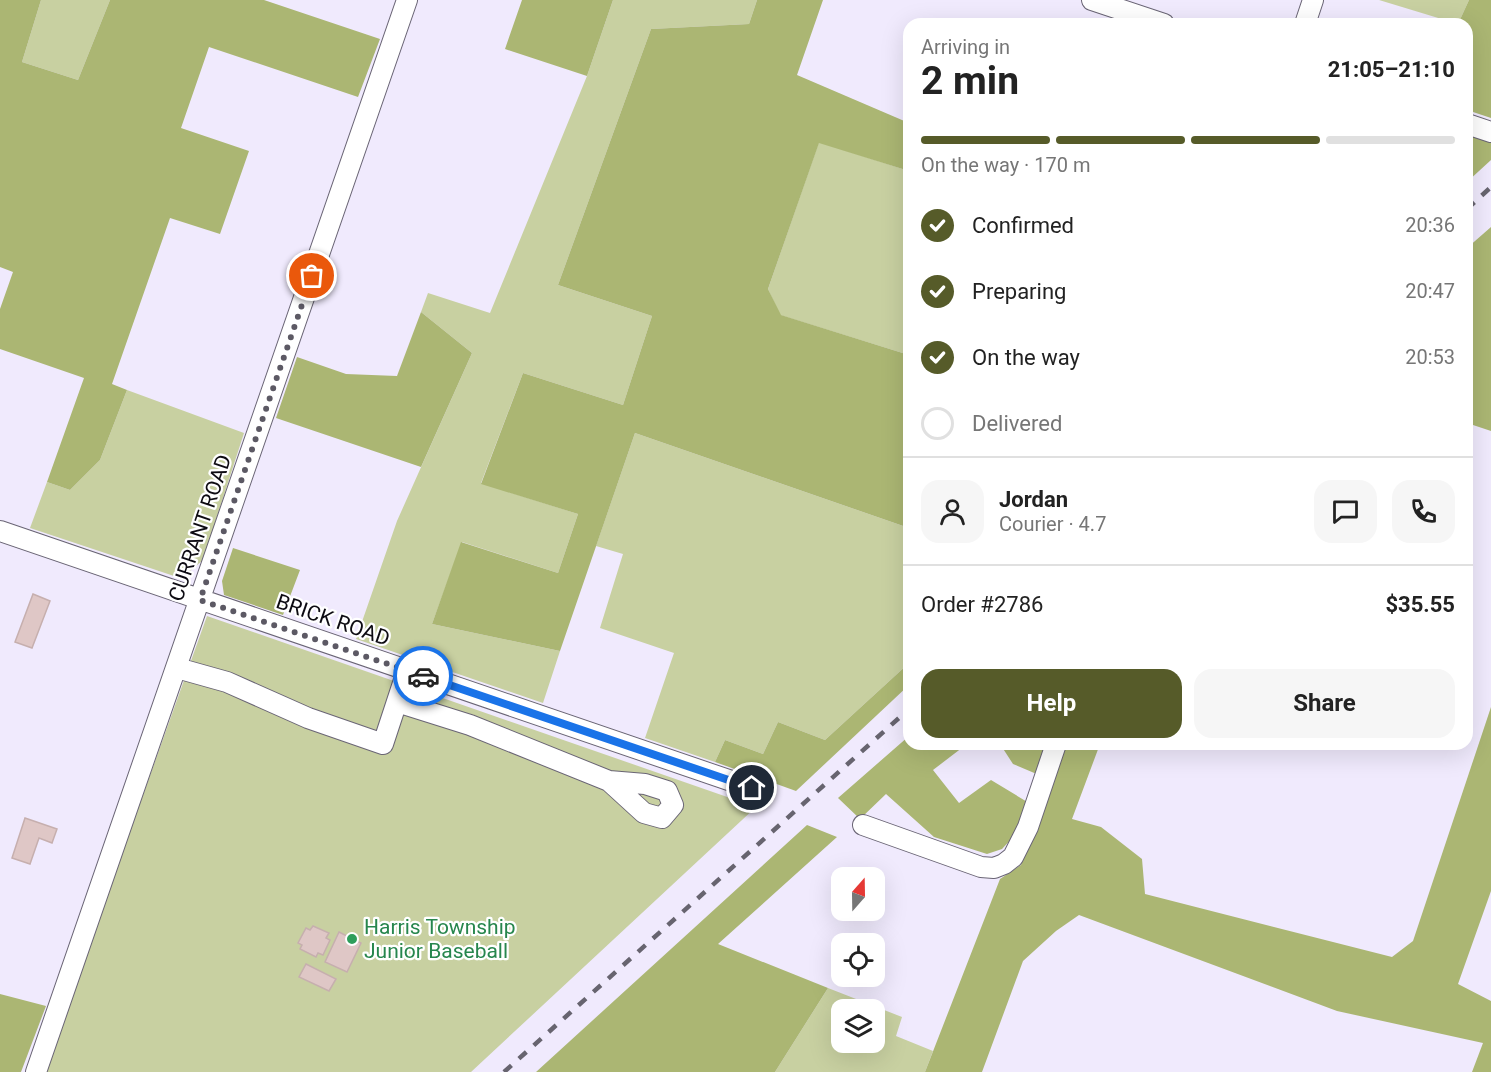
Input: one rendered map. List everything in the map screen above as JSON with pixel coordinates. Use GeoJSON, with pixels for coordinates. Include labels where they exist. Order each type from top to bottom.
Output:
{"type":"FeatureCollection","features":[{"type":"Feature","properties":{"kind":"street","name":"CURRANT ROAD"},"geometry":{"type":"LineString","coordinates":[[36,1072],[407,0]]}},
{"type":"Feature","properties":{"kind":"street"},"geometry":{"type":"LineString","coordinates":[[1092,0],[1146,18]]}},
{"type":"Feature","properties":{"kind":"street"},"geometry":{"type":"LineString","coordinates":[[1307,18],[1313,0]]}},
{"type":"Feature","properties":{"kind":"street"},"geometry":{"type":"LineString","coordinates":[[1473,126],[1491,132]]}},
{"type":"Feature","properties":{"kind":"street","name":"BRICK ROAD"},"geometry":{"type":"LineString","coordinates":[[0,531],[752,788]]}},
{"type":"Feature","properties":{"kind":"street"},"geometry":{"type":"LineString","coordinates":[[177,668],[227,682],[308,718],[383,744],[407,670]]}},
{"type":"Feature","properties":{"kind":"street"},"geometry":{"type":"LineString","coordinates":[[397,702],[470,725],[609,781]]}},
{"type":"Feature","properties":{"kind":"street"},"geometry":{"type":"LineString","coordinates":[[863,825],[981,867],[994,868],[1013,857],[1028,827],[1054,750]]}},
{"type":"Feature","properties":{"kind":"green space"},"geometry":{"type":"Polygon","coordinates":[[[0,0],[41,0],[22,62],[78,80],[110,0],[264,0],[380,39],[358,97],[209,47],[181,128],[249,151],[220,234],[170,218],[112,384],[127,390],[100,460],[70,490],[47,482],[84,378],[0,349],[0,309],[13,272],[0,267],[0,0]]]}},
{"type":"Feature","properties":{"kind":"green space"},"geometry":{"type":"Polygon","coordinates":[[[41,0],[110,0],[78,80],[22,62],[41,0]]]}},
{"type":"Feature","properties":{"kind":"green space"},"geometry":{"type":"Polygon","coordinates":[[[522,0],[613,0],[587,76],[505,49],[522,0]]]}},
{"type":"Feature","properties":{"kind":"green space"},"geometry":{"type":"Polygon","coordinates":[[[613,0],[757,0],[749,24],[651,29],[558,285],[652,316],[623,405],[523,373],[481,483],[578,514],[558,573],[462,542],[432,624],[560,651],[543,703],[356,639],[397,521],[472,353],[421,312],[428,293],[490,313],[587,76],[613,0]]]}},
{"type":"Feature","properties":{"kind":"green space"},"geometry":{"type":"Polygon","coordinates":[[[757,0],[823,0],[797,75],[903,120],[903,169],[819,143],[768,289],[781,315],[903,353],[903,526],[635,433],[560,651],[432,624],[461,542],[558,573],[578,514],[481,484],[523,373],[623,405],[652,316],[558,285],[651,29],[749,24],[757,0]]]}},
{"type":"Feature","properties":{"kind":"green space"},"geometry":{"type":"Polygon","coordinates":[[[1379,0],[1469,0],[1461,18],[1438,18],[1379,0]]]}},
{"type":"Feature","properties":{"kind":"green space"},"geometry":{"type":"Polygon","coordinates":[[[1469,0],[1491,0],[1491,118],[1473,112],[1473,18],[1461,18],[1469,0]]]}},
{"type":"Feature","properties":{"kind":"green space"},"geometry":{"type":"Polygon","coordinates":[[[1473,135],[1491,141],[1491,160],[1473,176],[1473,135]]]}},
{"type":"Feature","properties":{"kind":"green space"},"geometry":{"type":"Polygon","coordinates":[[[819,142],[903,169],[903,353],[780,315],[768,289],[819,142]]]}},
{"type":"Feature","properties":{"kind":"green space"},"geometry":{"type":"Polygon","coordinates":[[[1491,227],[1491,431],[1473,425],[1473,243],[1491,227]]]}},
{"type":"Feature","properties":{"kind":"green space"},"geometry":{"type":"Polygon","coordinates":[[[421,312],[472,353],[421,467],[276,418],[297,357],[346,374],[397,376],[421,312]]]}},
{"type":"Feature","properties":{"kind":"green space"},"geometry":{"type":"Polygon","coordinates":[[[127,390],[244,433],[203,560],[189,572],[174,576],[30,528],[47,482],[70,490],[100,460],[127,390]]]}},
{"type":"Feature","properties":{"kind":"green space"},"geometry":{"type":"Polygon","coordinates":[[[635,433],[903,526],[903,668],[825,740],[778,722],[763,754],[725,740],[715,762],[645,738],[674,653],[600,628],[623,554],[596,546],[635,433]]]}},
{"type":"Feature","properties":{"kind":"green space"},"geometry":{"type":"Polygon","coordinates":[[[233,548],[300,570],[283,615],[224,595],[222,581],[233,548]]]}},
{"type":"Feature","properties":{"kind":"green space","name":"Harris Township Junior Baseball"},"geometry":{"type":"Polygon","coordinates":[[[207,616],[756,807],[471,1072],[44,1072],[207,616]]]}},
{"type":"Feature","properties":{"kind":"green space"},"geometry":{"type":"Polygon","coordinates":[[[903,668],[903,691],[796,791],[715,762],[725,740],[763,754],[778,722],[825,740],[903,668]]]}},
{"type":"Feature","properties":{"kind":"green space"},"geometry":{"type":"Polygon","coordinates":[[[1491,707],[1491,891],[1458,984],[1491,1001],[1491,1072],[1472,1072],[1483,1043],[1337,1011],[1079,915],[1056,931],[1023,961],[982,1072],[925,1072],[1000,879],[1021,865],[1062,750],[1098,750],[1072,819],[1101,827],[1142,859],[1145,894],[1392,957],[1413,941],[1491,707]]]}},
{"type":"Feature","properties":{"kind":"green space"},"geometry":{"type":"Polygon","coordinates":[[[903,741],[903,750],[959,750],[933,770],[959,803],[991,780],[1029,803],[1016,834],[1002,849],[987,854],[934,837],[886,794],[860,819],[838,798],[903,741]]]}},
{"type":"Feature","properties":{"kind":"green space"},"geometry":{"type":"Polygon","coordinates":[[[1004,750],[1047,750],[1039,775],[1013,764],[1004,750]]]}},
{"type":"Feature","properties":{"kind":"green space"},"geometry":{"type":"Polygon","coordinates":[[[807,825],[837,837],[718,944],[828,988],[775,1072],[536,1072],[807,825]]]}},
{"type":"Feature","properties":{"kind":"green space"},"geometry":{"type":"Polygon","coordinates":[[[828,988],[856,999],[831,999],[831,1053],[885,1053],[885,1010],[902,1017],[896,1036],[933,1051],[925,1072],[775,1072],[828,988]]]}},
{"type":"Feature","properties":{"kind":"green space"},"geometry":{"type":"Polygon","coordinates":[[[0,994],[46,1006],[21,1072],[0,1072],[0,994]]]}},
{"type":"Feature","properties":{"kind":"building"},"geometry":{"type":"Polygon","coordinates":[[[33,594],[50,601],[32,648],[15,642],[33,594]]]}},
{"type":"Feature","properties":{"kind":"building"},"geometry":{"type":"Polygon","coordinates":[[[25,818],[57,829],[52,843],[39,838],[30,864],[12,858],[25,818]]]}},
{"type":"Feature","properties":{"kind":"building"},"geometry":{"type":"Polygon","coordinates":[[[313,926],[329,933],[326,938],[330,940],[323,955],[318,953],[316,957],[300,949],[302,945],[298,943],[306,928],[310,930],[313,926]]]}},
{"type":"Feature","properties":{"kind":"building"},"geometry":{"type":"Polygon","coordinates":[[[339,932],[361,943],[347,972],[325,962],[339,932]]]}},
{"type":"Feature","properties":{"kind":"building"},"geometry":{"type":"Polygon","coordinates":[[[306,964],[336,979],[329,991],[299,977],[306,964]]]}},
{"type":"Feature","properties":{"kind":"railway"},"geometry":{"type":"LineString","coordinates":[[1473,204],[1491,187]]}},
{"type":"Feature","properties":{"kind":"railway"},"geometry":{"type":"LineString","coordinates":[[504,1072],[903,714]]}},
{"type":"Feature","properties":{"kind":"way so far"},"geometry":{"type":"LineString","coordinates":[[312,276],[200,600],[423,676]]}},
{"type":"Feature","properties":{"kind":"place","name":"Harris Township Junior Baseball"},"geometry":{"type":"Point","coordinates":[352,939]}},
{"type":"Feature","properties":{"kind":"route"},"geometry":{"type":"LineString","coordinates":[[423,676],[752,788]]}}]}
